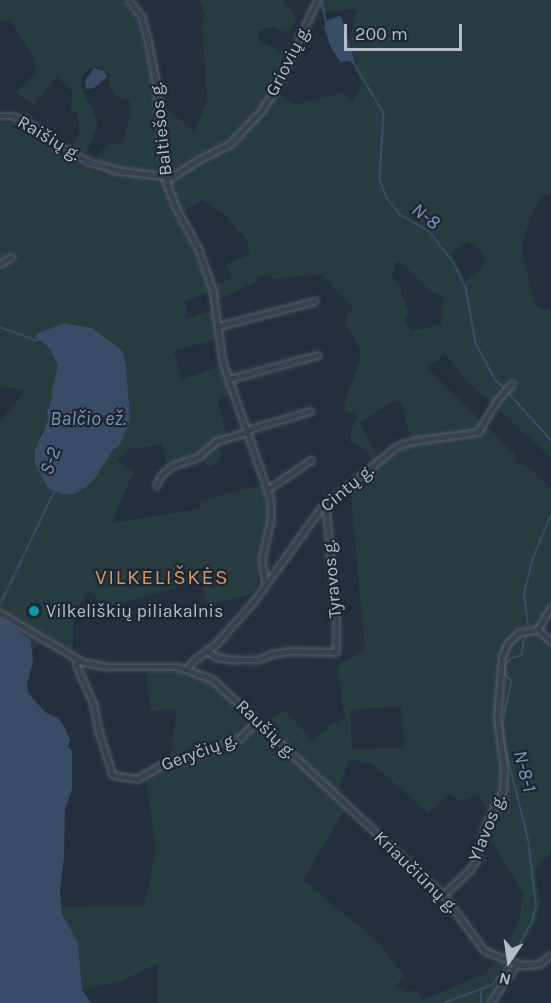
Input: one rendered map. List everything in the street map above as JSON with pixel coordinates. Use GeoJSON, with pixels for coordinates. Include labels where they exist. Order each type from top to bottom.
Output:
{"type":"FeatureCollection","features":[{"type":"Feature","properties":{"kind":"street","name":"Baltiešos g."},"geometry":{"type":"LineString","coordinates":[[129,0],[142,17],[152,60],[166,178],[175,205],[199,250],[213,290],[223,362],[268,489],[272,511],[262,560],[266,583]]}},
{"type":"Feature","properties":{"kind":"street","name":"Griovių g."},"geometry":{"type":"LineString","coordinates":[[166,178],[181,173],[198,160],[225,148],[261,111],[278,86],[317,0]]}},
{"type":"Feature","properties":{"kind":"street","name":"Raišių g."},"geometry":{"type":"LineString","coordinates":[[1,116],[28,122],[75,155],[89,162],[120,171],[166,178]]}},
{"type":"Feature","properties":{"kind":"street"},"geometry":{"type":"LineString","coordinates":[[0,264],[11,257]]}},
{"type":"Feature","properties":{"kind":"street"},"geometry":{"type":"LineString","coordinates":[[219,326],[315,301]]}},
{"type":"Feature","properties":{"kind":"street"},"geometry":{"type":"LineString","coordinates":[[229,379],[318,355]]}},
{"type":"Feature","properties":{"kind":"street","name":"Cintų g."},"geometry":{"type":"LineString","coordinates":[[187,669],[190,663],[222,638],[324,506],[398,446],[413,441],[478,432],[497,400],[512,384]]}},
{"type":"Feature","properties":{"kind":"street"},"geometry":{"type":"LineString","coordinates":[[156,486],[161,475],[172,466],[198,457],[215,442],[310,411]]}},
{"type":"Feature","properties":{"kind":"street"},"geometry":{"type":"LineString","coordinates":[[268,489],[311,460]]}},
{"type":"Feature","properties":{"kind":"street","name":"Tyravos g."},"geometry":{"type":"LineString","coordinates":[[206,650],[216,657],[234,660],[257,660],[272,654],[292,651],[336,652],[336,618],[324,506]]}},
{"type":"Feature","properties":{"kind":"street"},"geometry":{"type":"LineString","coordinates":[[551,607],[538,629],[551,641]]}},
{"type":"Feature","properties":{"kind":"street"},"geometry":{"type":"LineString","coordinates":[[0,613],[77,660],[108,667],[187,669]]}},
{"type":"Feature","properties":{"kind":"street","name":"Ylavos g."},"geometry":{"type":"LineString","coordinates":[[443,895],[468,872],[478,858],[486,824],[503,791],[504,769],[497,718],[502,657],[508,643],[518,633],[538,629]]}},
{"type":"Feature","properties":{"kind":"street","name":"Geryčių g."},"geometry":{"type":"LineString","coordinates":[[77,660],[77,666],[94,705],[98,728],[111,771],[115,776],[137,779],[163,764],[181,761],[240,738],[256,722]]}},
{"type":"Feature","properties":{"kind":"street","name":"Raušių g."},"geometry":{"type":"LineString","coordinates":[[187,669],[204,675],[220,685],[256,722],[339,799]]}},
{"type":"Feature","properties":{"kind":"street","name":"Kriaučiūnų g."},"geometry":{"type":"LineString","coordinates":[[339,799],[443,895],[464,919],[485,951],[516,965]]}},
{"type":"Feature","properties":{"kind":"street"},"geometry":{"type":"LineString","coordinates":[[490,1003],[516,965],[534,965],[551,955]]}},
{"type":"Feature","properties":{"kind":"green space"},"geometry":{"type":"Polygon","coordinates":[[[0,0],[122,0],[137,20],[153,82],[155,109],[164,107],[195,131],[207,100],[202,23],[205,14],[199,0],[283,0],[295,17],[294,24],[289,31],[284,32],[274,27],[265,28],[259,31],[259,38],[263,43],[282,51],[287,62],[272,90],[297,105],[342,93],[353,101],[362,87],[350,40],[357,9],[321,12],[319,0],[551,0],[551,193],[542,196],[531,216],[521,249],[535,305],[543,309],[551,309],[551,458],[466,380],[444,352],[438,361],[427,367],[515,454],[517,463],[530,468],[551,488],[551,607],[542,629],[551,637],[551,852],[535,871],[540,906],[536,922],[513,962],[502,956],[520,918],[523,893],[494,845],[486,840],[492,818],[479,795],[460,801],[450,793],[428,813],[372,764],[349,759],[337,794],[263,725],[285,710],[313,741],[331,725],[345,718],[337,667],[365,649],[350,486],[369,473],[367,467],[372,459],[364,449],[350,442],[351,431],[357,416],[346,411],[344,403],[360,361],[360,349],[346,324],[346,315],[354,308],[321,274],[275,279],[262,275],[254,283],[217,300],[216,294],[209,293],[185,301],[187,319],[214,310],[216,339],[174,351],[182,379],[222,366],[232,393],[218,401],[227,436],[217,440],[222,456],[219,461],[209,467],[197,454],[168,468],[161,444],[139,449],[132,447],[117,461],[134,470],[112,523],[200,509],[199,502],[264,484],[269,514],[255,593],[207,606],[201,581],[106,607],[89,591],[74,613],[73,647],[70,652],[46,637],[33,650],[31,640],[0,618],[0,421],[25,391],[12,388],[0,389],[0,122],[14,123],[67,158],[104,176],[105,166],[98,159],[98,154],[110,144],[123,143],[131,114],[129,100],[115,96],[110,88],[109,74],[103,68],[95,66],[89,69],[83,75],[81,87],[97,119],[97,126],[87,152],[81,153],[73,147],[73,142],[80,133],[77,113],[70,109],[73,92],[58,78],[33,105],[16,92],[35,73],[35,60],[12,23],[0,20],[0,0]],[[202,200],[176,215],[210,286],[232,279],[227,264],[249,255],[248,241],[223,213],[202,200]],[[467,241],[451,254],[466,281],[482,268],[484,259],[481,251],[467,241]],[[396,261],[392,276],[402,287],[401,293],[409,313],[405,320],[411,331],[441,325],[443,297],[429,290],[405,266],[396,261]],[[64,323],[39,333],[39,341],[49,348],[58,365],[47,412],[48,420],[39,438],[96,477],[113,450],[120,445],[127,402],[122,350],[92,328],[64,323]],[[397,400],[364,419],[360,424],[381,463],[412,442],[401,402],[397,400]],[[401,706],[350,710],[352,750],[404,747],[401,706]]]}},
{"type":"Feature","properties":{"kind":"green space"},"geometry":{"type":"Polygon","coordinates":[[[145,668],[179,669],[202,676],[214,683],[346,808],[303,880],[378,942],[405,977],[397,984],[406,993],[415,990],[423,1000],[484,974],[499,959],[511,965],[511,970],[486,1003],[157,1003],[158,963],[124,980],[82,990],[78,942],[62,914],[62,907],[144,906],[155,856],[155,840],[144,769],[170,759],[177,709],[151,711],[145,668]]]}},
{"type":"Feature","properties":{"kind":"water"},"geometry":{"type":"Polygon","coordinates":[[[339,16],[342,18],[356,66],[349,61],[341,62],[331,48],[324,27],[326,21],[339,16]]]}},
{"type":"Feature","properties":{"kind":"water"},"geometry":{"type":"Polygon","coordinates":[[[94,68],[104,71],[107,77],[94,88],[86,89],[85,81],[94,68]]]}},
{"type":"Feature","properties":{"kind":"water","name":"Balčio ež."},"geometry":{"type":"Polygon","coordinates":[[[64,323],[92,328],[122,350],[126,365],[130,420],[120,445],[113,450],[96,477],[74,494],[62,494],[48,488],[35,464],[35,451],[48,420],[47,412],[58,365],[49,348],[35,337],[39,333],[64,323]]]}},
{"type":"Feature","properties":{"kind":"water"},"geometry":{"type":"Polygon","coordinates":[[[0,618],[31,640],[33,661],[27,684],[28,693],[45,712],[58,718],[70,740],[68,747],[72,751],[72,789],[65,810],[64,858],[60,890],[62,914],[78,942],[82,990],[91,1003],[0,1003],[0,618]]]}},
{"type":"Feature","properties":{"kind":"waterway","name":"N-8"},"geometry":{"type":"LineString","coordinates":[[322,0],[326,21]]}},
{"type":"Feature","properties":{"kind":"waterway","name":"N-8"},"geometry":{"type":"LineString","coordinates":[[355,65],[384,113],[380,179],[387,198],[401,215],[429,231],[454,263],[466,288],[476,343],[495,379],[504,388]]}},
{"type":"Feature","properties":{"kind":"waterway","name":"S-2"},"geometry":{"type":"LineString","coordinates":[[0,327],[38,341]]}},
{"type":"Feature","properties":{"kind":"waterway","name":"N-8"},"geometry":{"type":"LineString","coordinates":[[508,392],[551,440]]}},
{"type":"Feature","properties":{"kind":"waterway","name":"S-2"},"geometry":{"type":"LineString","coordinates":[[1,603],[55,490]]}},
{"type":"Feature","properties":{"kind":"waterway","name":"N-8"},"geometry":{"type":"LineString","coordinates":[[528,625],[524,594],[533,558],[551,515]]}},
{"type":"Feature","properties":{"kind":"waterway","name":"N-8-1"},"geometry":{"type":"LineString","coordinates":[[512,958],[531,924],[536,906],[528,840],[504,743],[503,722],[511,681],[505,675],[505,665],[512,658],[522,655],[523,643],[528,634]]}},
{"type":"Feature","properties":{"kind":"waterway","name":"N-8-1"},"geometry":{"type":"LineString","coordinates":[[444,1003],[492,985],[508,964]]}},
{"type":"Feature","properties":{"kind":"waterway"},"geometry":{"type":"LineString","coordinates":[[481,992],[481,1003]]}},
{"type":"Feature","properties":{"kind":"place","name":"Vilkeliškių piliakalnis"},"geometry":{"type":"Point","coordinates":[34,611]}},
{"type":"Feature","properties":{"kind":"district","name":"VILKELIŠKĖS"},"geometry":{"type":"Point","coordinates":[162,577]}}]}
